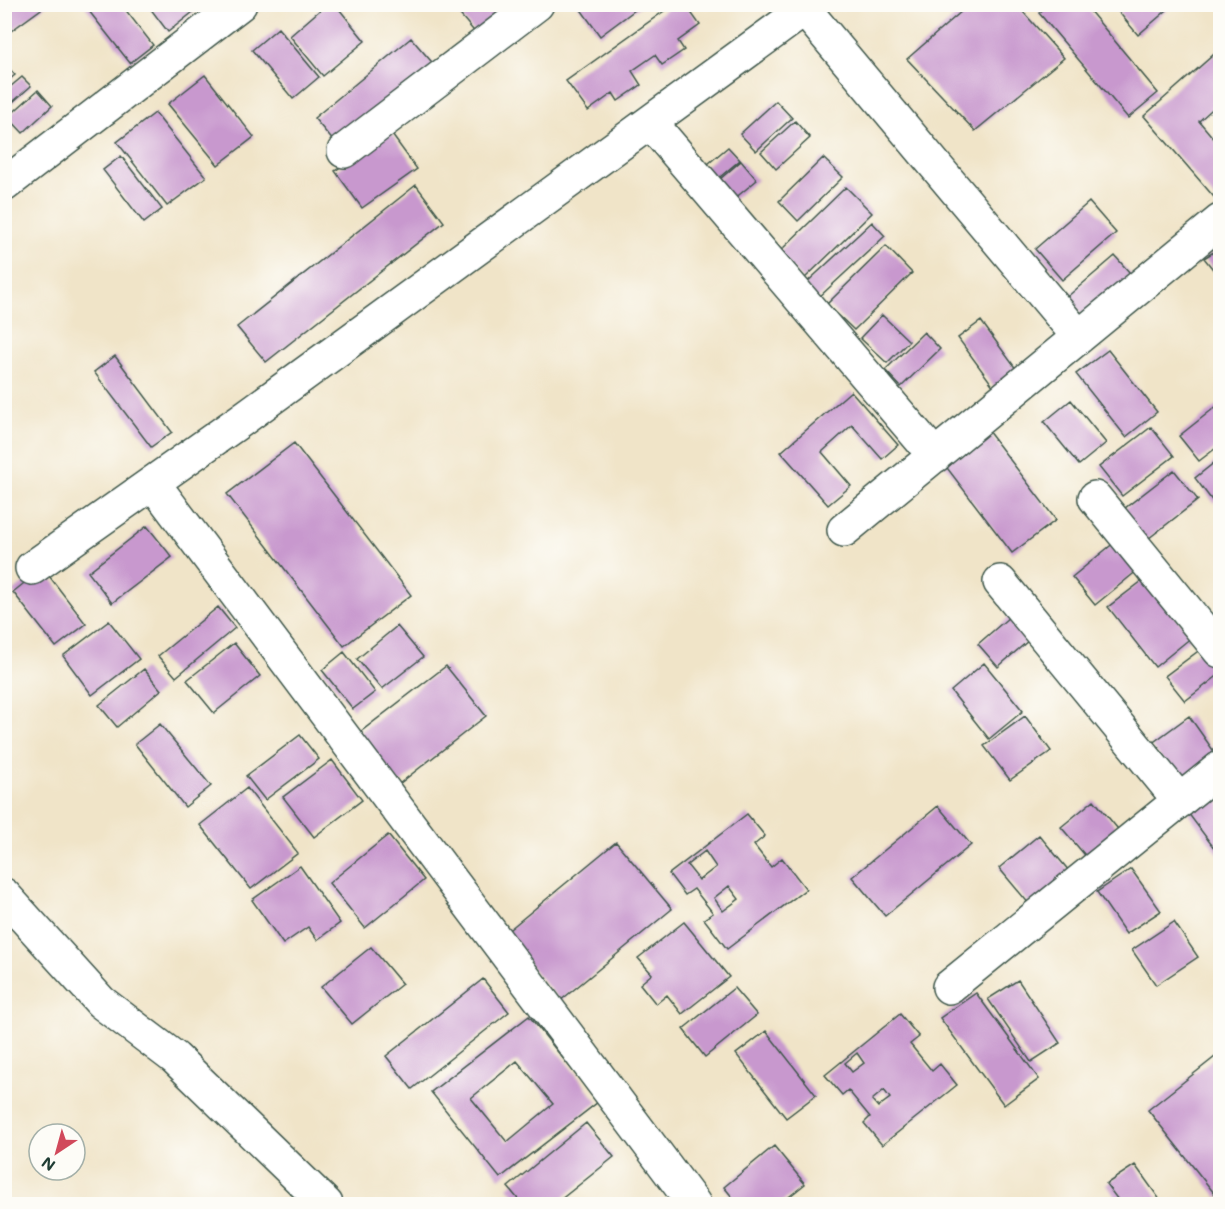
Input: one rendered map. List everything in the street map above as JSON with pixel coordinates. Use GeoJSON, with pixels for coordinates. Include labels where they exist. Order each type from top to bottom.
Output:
{"type":"FeatureCollection","features":[{"type":"Feature","properties":{"kind":"street"},"geometry":{"type":"LineString","coordinates":[[4,186],[240,4]]}},
{"type":"Feature","properties":{"kind":"street"},"geometry":{"type":"LineString","coordinates":[[344,151],[537,4]]}},
{"type":"Feature","properties":{"kind":"street"},"geometry":{"type":"LineString","coordinates":[[32,568],[153,483],[809,7],[1079,337]]}},
{"type":"Feature","properties":{"kind":"street"},"geometry":{"type":"LineString","coordinates":[[650,122],[935,456]]}},
{"type":"Feature","properties":{"kind":"street"},"geometry":{"type":"LineString","coordinates":[[844,530],[1221,221]]}},
{"type":"Feature","properties":{"kind":"street"},"geometry":{"type":"LineString","coordinates":[[153,483],[694,1204]]}},
{"type":"Feature","properties":{"kind":"street"},"geometry":{"type":"LineString","coordinates":[[1095,498],[1221,651]]}},
{"type":"Feature","properties":{"kind":"street"},"geometry":{"type":"LineString","coordinates":[[1000,582],[1180,801]]}},
{"type":"Feature","properties":{"kind":"street"},"geometry":{"type":"LineString","coordinates":[[949,987],[1221,768]]}},
{"type":"Feature","properties":{"kind":"street"},"geometry":{"type":"LineString","coordinates":[[4,895],[102,1002],[175,1058],[327,1204]]}},
{"type":"Feature","properties":{"kind":"building"},"geometry":{"type":"Polygon","coordinates":[[[4,4],[48,4],[4,36],[4,4]]]}},
{"type":"Feature","properties":{"kind":"building"},"geometry":{"type":"Polygon","coordinates":[[[87,4],[121,4],[153,45],[130,63],[85,6],[87,4]]]}},
{"type":"Feature","properties":{"kind":"building"},"geometry":{"type":"Polygon","coordinates":[[[147,4],[203,4],[168,32],[147,4]]]}},
{"type":"Feature","properties":{"kind":"building"},"geometry":{"type":"Polygon","coordinates":[[[327,4],[335,4],[365,41],[323,76],[290,36],[327,4]]]}},
{"type":"Feature","properties":{"kind":"building"},"geometry":{"type":"Polygon","coordinates":[[[451,4],[497,4],[505,14],[478,36],[451,4]]]}},
{"type":"Feature","properties":{"kind":"building"},"geometry":{"type":"Polygon","coordinates":[[[577,4],[643,4],[600,36],[577,4]]]}},
{"type":"Feature","properties":{"kind":"building"},"geometry":{"type":"Polygon","coordinates":[[[674,4],[685,4],[700,25],[678,41],[684,50],[662,65],[655,55],[632,71],[641,85],[618,101],[613,93],[588,111],[566,81],[674,4]]]}},
{"type":"Feature","properties":{"kind":"building"},"geometry":{"type":"Polygon","coordinates":[[[970,4],[1016,4],[1064,58],[975,131],[907,59],[970,4]]]}},
{"type":"Feature","properties":{"kind":"building"},"geometry":{"type":"Polygon","coordinates":[[[1049,4],[1084,4],[1158,93],[1128,118],[1039,13],[1049,4]]]}},
{"type":"Feature","properties":{"kind":"building"},"geometry":{"type":"Polygon","coordinates":[[[1112,4],[1174,4],[1138,35],[1112,4]]]}},
{"type":"Feature","properties":{"kind":"building"},"geometry":{"type":"Polygon","coordinates":[[[278,28],[319,77],[293,99],[252,50],[278,28]]]}},
{"type":"Feature","properties":{"kind":"building"},"geometry":{"type":"Polygon","coordinates":[[[411,38],[437,68],[340,149],[314,118],[411,38]]]}},
{"type":"Feature","properties":{"kind":"building"},"geometry":{"type":"Polygon","coordinates":[[[1220,49],[1220,102],[1199,121],[1220,146],[1220,204],[1144,116],[1220,49]]]}},
{"type":"Feature","properties":{"kind":"building"},"geometry":{"type":"Polygon","coordinates":[[[4,63],[15,75],[4,84],[4,63]]]}},
{"type":"Feature","properties":{"kind":"building"},"geometry":{"type":"Polygon","coordinates":[[[205,75],[254,137],[218,165],[168,104],[205,75]]]}},
{"type":"Feature","properties":{"kind":"building"},"geometry":{"type":"Polygon","coordinates":[[[22,77],[31,86],[6,108],[4,92],[22,77]]]}},
{"type":"Feature","properties":{"kind":"building"},"geometry":{"type":"Polygon","coordinates":[[[38,90],[52,106],[23,133],[8,117],[38,90]]]}},
{"type":"Feature","properties":{"kind":"building"},"geometry":{"type":"Polygon","coordinates":[[[776,101],[792,118],[756,151],[740,134],[776,101]]]}},
{"type":"Feature","properties":{"kind":"building"},"geometry":{"type":"Polygon","coordinates":[[[155,113],[206,177],[167,206],[117,142],[155,113]]]}},
{"type":"Feature","properties":{"kind":"building"},"geometry":{"type":"Polygon","coordinates":[[[795,121],[810,138],[776,169],[761,152],[795,121]]]}},
{"type":"Feature","properties":{"kind":"building"},"geometry":{"type":"Polygon","coordinates":[[[390,132],[417,169],[362,208],[335,171],[390,132]]]}},
{"type":"Feature","properties":{"kind":"building"},"geometry":{"type":"Polygon","coordinates":[[[728,147],[740,160],[714,182],[702,169],[728,147]]]}},
{"type":"Feature","properties":{"kind":"building"},"geometry":{"type":"Polygon","coordinates":[[[121,156],[162,209],[144,223],[103,170],[121,156]]]}},
{"type":"Feature","properties":{"kind":"building"},"geometry":{"type":"Polygon","coordinates":[[[823,158],[843,177],[798,221],[779,201],[823,158]]]}},
{"type":"Feature","properties":{"kind":"building"},"geometry":{"type":"Polygon","coordinates":[[[741,161],[757,180],[728,204],[712,186],[741,161]]]}},
{"type":"Feature","properties":{"kind":"building"},"geometry":{"type":"Polygon","coordinates":[[[416,185],[444,222],[266,362],[237,327],[416,185]]]}},
{"type":"Feature","properties":{"kind":"building"},"geometry":{"type":"Polygon","coordinates":[[[846,187],[872,213],[803,280],[778,253],[846,187]]]}},
{"type":"Feature","properties":{"kind":"building"},"geometry":{"type":"Polygon","coordinates":[[[1089,202],[1116,233],[1062,280],[1035,249],[1089,202]]]}},
{"type":"Feature","properties":{"kind":"building"},"geometry":{"type":"Polygon","coordinates":[[[872,222],[885,236],[817,299],[804,285],[872,222]]]}},
{"type":"Feature","properties":{"kind":"building"},"geometry":{"type":"Polygon","coordinates":[[[886,246],[912,273],[854,330],[827,304],[886,246]]]}},
{"type":"Feature","properties":{"kind":"building"},"geometry":{"type":"Polygon","coordinates":[[[1220,248],[1220,278],[1204,258],[1220,248]]]}},
{"type":"Feature","properties":{"kind":"building"},"geometry":{"type":"Polygon","coordinates":[[[1115,256],[1137,281],[1089,322],[1067,297],[1115,256]]]}},
{"type":"Feature","properties":{"kind":"building"},"geometry":{"type":"Polygon","coordinates":[[[882,315],[909,341],[887,363],[860,338],[882,315]]]}},
{"type":"Feature","properties":{"kind":"building"},"geometry":{"type":"Polygon","coordinates":[[[981,321],[1022,377],[999,394],[958,338],[981,321]]]}},
{"type":"Feature","properties":{"kind":"building"},"geometry":{"type":"Polygon","coordinates":[[[924,332],[940,349],[901,387],[885,370],[924,332]]]}},
{"type":"Feature","properties":{"kind":"building"},"geometry":{"type":"Polygon","coordinates":[[[1108,350],[1157,412],[1126,437],[1076,374],[1108,350]]]}},
{"type":"Feature","properties":{"kind":"building"},"geometry":{"type":"Polygon","coordinates":[[[115,356],[172,432],[151,447],[94,372],[115,356]]]}},
{"type":"Feature","properties":{"kind":"building"},"geometry":{"type":"Polygon","coordinates":[[[851,391],[898,445],[882,459],[852,425],[822,452],[851,486],[828,505],[781,452],[851,391]]]}},
{"type":"Feature","properties":{"kind":"building"},"geometry":{"type":"Polygon","coordinates":[[[1071,400],[1106,443],[1079,465],[1044,422],[1071,400]]]}},
{"type":"Feature","properties":{"kind":"building"},"geometry":{"type":"Polygon","coordinates":[[[1218,405],[1220,408],[1220,445],[1199,461],[1179,436],[1218,405]]]}},
{"type":"Feature","properties":{"kind":"building"},"geometry":{"type":"Polygon","coordinates":[[[985,427],[1056,520],[1012,553],[941,460],[985,427]]]}},
{"type":"Feature","properties":{"kind":"building"},"geometry":{"type":"Polygon","coordinates":[[[1151,427],[1174,456],[1122,496],[1099,467],[1151,427]]]}},
{"type":"Feature","properties":{"kind":"building"},"geometry":{"type":"Polygon","coordinates":[[[294,443],[411,595],[344,646],[227,494],[294,443]]]}},
{"type":"Feature","properties":{"kind":"building"},"geometry":{"type":"Polygon","coordinates":[[[1220,458],[1220,497],[1214,503],[1195,478],[1220,458]]]}},
{"type":"Feature","properties":{"kind":"building"},"geometry":{"type":"Polygon","coordinates":[[[1174,470],[1198,500],[1144,542],[1120,512],[1174,470]]]}},
{"type":"Feature","properties":{"kind":"building"},"geometry":{"type":"Polygon","coordinates":[[[147,526],[172,557],[112,603],[88,572],[147,526]]]}},
{"type":"Feature","properties":{"kind":"building"},"geometry":{"type":"Polygon","coordinates":[[[1115,542],[1138,570],[1095,605],[1072,577],[1115,542]]]}},
{"type":"Feature","properties":{"kind":"building"},"geometry":{"type":"Polygon","coordinates":[[[43,568],[86,624],[56,647],[13,592],[43,568]]]}},
{"type":"Feature","properties":{"kind":"building"},"geometry":{"type":"Polygon","coordinates":[[[1146,578],[1192,637],[1155,667],[1108,607],[1146,578]]]}},
{"type":"Feature","properties":{"kind":"building"},"geometry":{"type":"Polygon","coordinates":[[[218,607],[235,628],[176,677],[158,656],[218,607]]]}},
{"type":"Feature","properties":{"kind":"building"},"geometry":{"type":"Polygon","coordinates":[[[1016,611],[1036,634],[998,667],[978,644],[1016,611]]]}},
{"type":"Feature","properties":{"kind":"building"},"geometry":{"type":"Polygon","coordinates":[[[109,621],[139,659],[92,695],[63,656],[109,621]]]}},
{"type":"Feature","properties":{"kind":"building"},"geometry":{"type":"Polygon","coordinates":[[[397,626],[423,657],[382,689],[357,659],[397,626]]]}},
{"type":"Feature","properties":{"kind":"building"},"geometry":{"type":"Polygon","coordinates":[[[234,643],[260,676],[214,713],[187,680],[234,643]]]}},
{"type":"Feature","properties":{"kind":"building"},"geometry":{"type":"Polygon","coordinates":[[[1205,646],[1220,666],[1220,674],[1185,701],[1165,676],[1205,646]]]}},
{"type":"Feature","properties":{"kind":"building"},"geometry":{"type":"Polygon","coordinates":[[[344,652],[375,692],[353,709],[322,670],[344,652]]]}},
{"type":"Feature","properties":{"kind":"building"},"geometry":{"type":"Polygon","coordinates":[[[984,663],[1023,711],[989,739],[951,691],[984,663]]]}},
{"type":"Feature","properties":{"kind":"building"},"geometry":{"type":"Polygon","coordinates":[[[446,666],[486,716],[399,784],[359,733],[446,666]]]}},
{"type":"Feature","properties":{"kind":"building"},"geometry":{"type":"Polygon","coordinates":[[[144,669],[161,690],[117,727],[99,705],[144,669]]]}},
{"type":"Feature","properties":{"kind":"building"},"geometry":{"type":"Polygon","coordinates":[[[1025,716],[1051,751],[1010,780],[984,746],[1025,716]]]}},
{"type":"Feature","properties":{"kind":"building"},"geometry":{"type":"Polygon","coordinates":[[[1189,716],[1220,760],[1182,787],[1151,744],[1189,716]]]}},
{"type":"Feature","properties":{"kind":"building"},"geometry":{"type":"Polygon","coordinates":[[[160,724],[211,786],[185,807],[135,744],[160,724]]]}},
{"type":"Feature","properties":{"kind":"building"},"geometry":{"type":"Polygon","coordinates":[[[300,735],[319,759],[265,800],[246,776],[300,735]]]}},
{"type":"Feature","properties":{"kind":"building"},"geometry":{"type":"Polygon","coordinates":[[[332,760],[362,800],[314,837],[283,797],[332,760]]]}},
{"type":"Feature","properties":{"kind":"building"},"geometry":{"type":"Polygon","coordinates":[[[247,788],[298,853],[251,889],[200,825],[247,788]]]}},
{"type":"Feature","properties":{"kind":"building"},"geometry":{"type":"Polygon","coordinates":[[[1220,790],[1220,856],[1188,813],[1220,790]]]}},
{"type":"Feature","properties":{"kind":"building"},"geometry":{"type":"Polygon","coordinates":[[[1094,800],[1122,834],[1090,861],[1061,827],[1094,800]]]}},
{"type":"Feature","properties":{"kind":"building"},"geometry":{"type":"Polygon","coordinates":[[[938,806],[971,845],[885,916],[852,877],[938,806]]]}},
{"type":"Feature","properties":{"kind":"building"},"geometry":{"type":"Polygon","coordinates":[[[747,814],[765,836],[754,845],[771,867],[782,858],[806,889],[727,949],[704,919],[713,913],[694,889],[685,895],[669,874],[747,814]],[[705,851],[687,865],[699,880],[716,867],[705,851]],[[729,886],[714,898],[723,911],[739,899],[729,886]]]}},
{"type":"Feature","properties":{"kind":"building"},"geometry":{"type":"Polygon","coordinates":[[[388,835],[424,880],[365,928],[329,883],[388,835]]]}},
{"type":"Feature","properties":{"kind":"building"},"geometry":{"type":"Polygon","coordinates":[[[1039,835],[1075,878],[1035,911],[999,868],[1039,835]]]}},
{"type":"Feature","properties":{"kind":"building"},"geometry":{"type":"Polygon","coordinates":[[[616,842],[672,909],[560,1001],[504,934],[616,842]]]}},
{"type":"Feature","properties":{"kind":"building"},"geometry":{"type":"Polygon","coordinates":[[[300,866],[340,923],[317,940],[308,927],[283,944],[252,900],[300,866]]]}},
{"type":"Feature","properties":{"kind":"building"},"geometry":{"type":"Polygon","coordinates":[[[1131,869],[1161,911],[1126,934],[1097,892],[1131,869]]]}},
{"type":"Feature","properties":{"kind":"building"},"geometry":{"type":"Polygon","coordinates":[[[684,922],[729,977],[682,1014],[667,995],[656,1004],[640,984],[652,974],[638,958],[684,922]]]}},
{"type":"Feature","properties":{"kind":"building"},"geometry":{"type":"Polygon","coordinates":[[[1174,922],[1198,957],[1156,985],[1132,950],[1174,922]]]}},
{"type":"Feature","properties":{"kind":"building"},"geometry":{"type":"Polygon","coordinates":[[[371,947],[402,984],[352,1024],[321,987],[371,947]]]}},
{"type":"Feature","properties":{"kind":"building"},"geometry":{"type":"Polygon","coordinates":[[[483,979],[509,1012],[412,1089],[386,1056],[483,979]]]}},
{"type":"Feature","properties":{"kind":"building"},"geometry":{"type":"Polygon","coordinates":[[[1018,980],[1060,1043],[1031,1062],[988,999],[1018,980]]]}},
{"type":"Feature","properties":{"kind":"building"},"geometry":{"type":"Polygon","coordinates":[[[734,988],[757,1015],[705,1057],[683,1029],[734,988]]]}},
{"type":"Feature","properties":{"kind":"building"},"geometry":{"type":"Polygon","coordinates":[[[976,993],[1039,1079],[1004,1105],[940,1018],[976,993]]]}},
{"type":"Feature","properties":{"kind":"building"},"geometry":{"type":"Polygon","coordinates":[[[900,1014],[919,1037],[910,1044],[932,1071],[940,1064],[957,1085],[882,1145],[864,1123],[870,1117],[848,1090],[842,1095],[825,1075],[900,1014]],[[857,1053],[845,1063],[852,1072],[864,1063],[857,1053]],[[884,1090],[872,1100],[878,1107],[890,1098],[884,1090]]]}},
{"type":"Feature","properties":{"kind":"building"},"geometry":{"type":"Polygon","coordinates":[[[529,1016],[598,1102],[500,1178],[431,1092],[529,1016]],[[517,1061],[471,1098],[507,1142],[553,1104],[517,1061]]]}},
{"type":"Feature","properties":{"kind":"building"},"geometry":{"type":"Polygon","coordinates":[[[766,1031],[816,1095],[786,1118],[736,1054],[766,1031]]]}},
{"type":"Feature","properties":{"kind":"building"},"geometry":{"type":"Polygon","coordinates":[[[1220,1053],[1220,1195],[1218,1198],[1148,1110],[1220,1053]]]}},
{"type":"Feature","properties":{"kind":"building"},"geometry":{"type":"Polygon","coordinates":[[[586,1123],[614,1157],[555,1204],[522,1204],[508,1187],[586,1123]]]}},
{"type":"Feature","properties":{"kind":"building"},"geometry":{"type":"Polygon","coordinates":[[[774,1146],[805,1184],[780,1204],[738,1204],[724,1187],[774,1146]]]}},
{"type":"Feature","properties":{"kind":"building"},"geometry":{"type":"Polygon","coordinates":[[[1135,1165],[1163,1204],[1121,1204],[1106,1184],[1135,1165]]]}}]}
